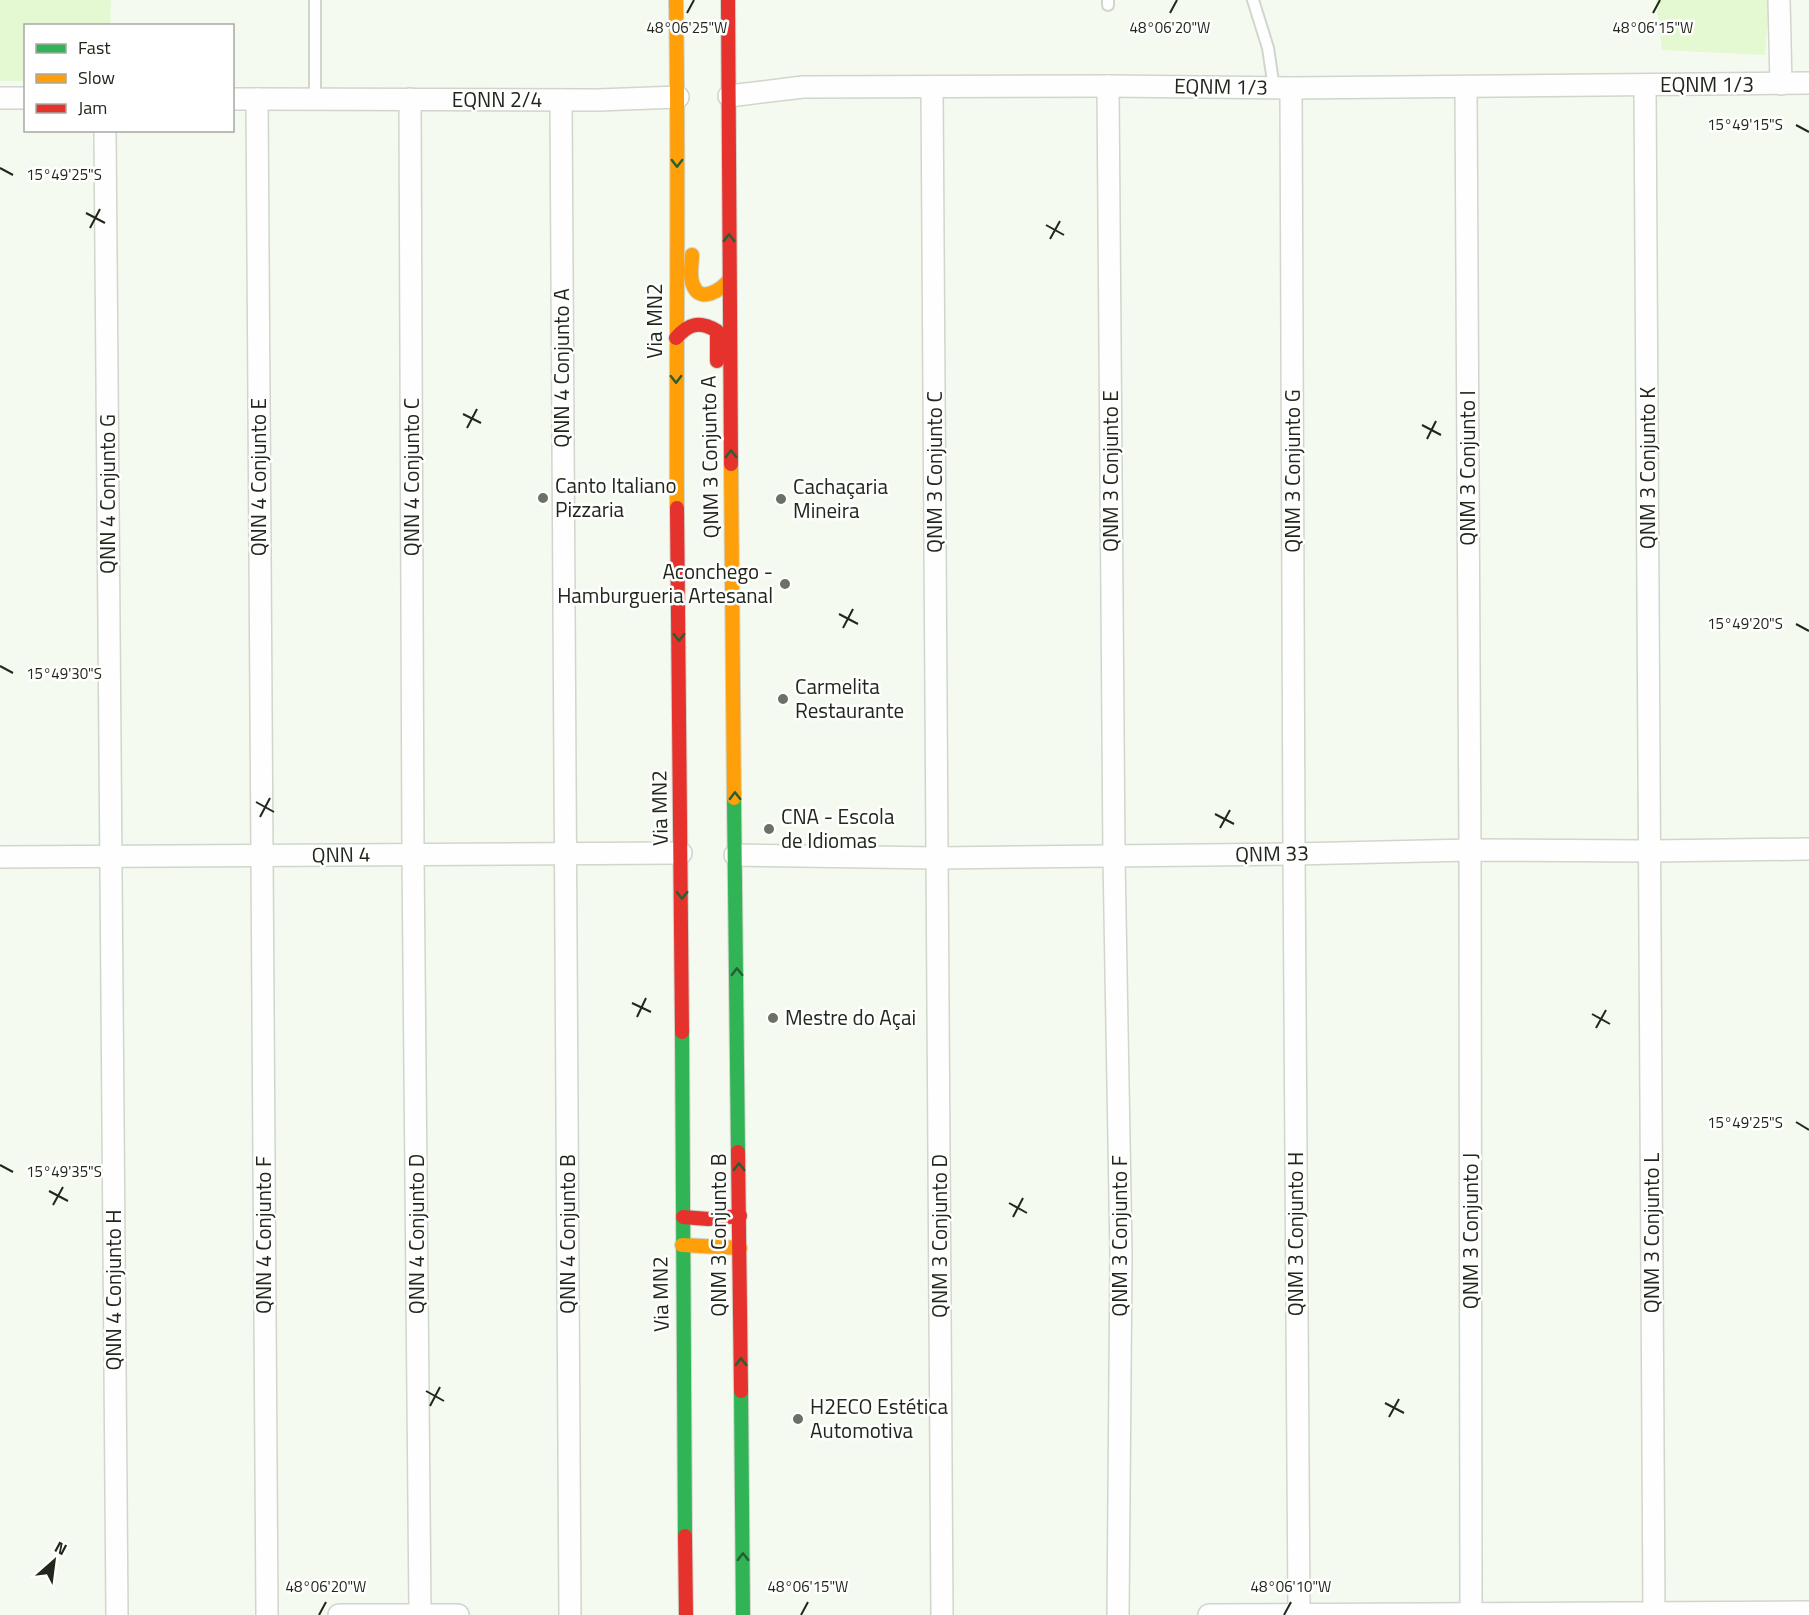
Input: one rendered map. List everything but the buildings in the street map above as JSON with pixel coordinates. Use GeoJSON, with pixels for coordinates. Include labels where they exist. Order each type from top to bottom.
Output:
{"type":"FeatureCollection","features":[{"type":"Feature","properties":{"kind":"main road","name":"Via MN2"},"geometry":{"type":"LineString","coordinates":[[676,0],[678,87],[676,338],[683,1217],[681,1245],[686,1615]]}},
{"type":"Feature","properties":{"kind":"main road"},"geometry":{"type":"LineString","coordinates":[[728,0],[729,96]]}},
{"type":"Feature","properties":{"kind":"main road"},"geometry":{"type":"LineString","coordinates":[[678,87],[690,144],[691,179]]}},
{"type":"Feature","properties":{"kind":"main road","name":"QNM 3 Conjunto A"},"geometry":{"type":"LineString","coordinates":[[729,96],[735,855]]}},
{"type":"Feature","properties":{"kind":"main road"},"geometry":{"type":"LineString","coordinates":[[692,237],[694,289],[702,294],[713,294],[724,287],[729,280]]}},
{"type":"Feature","properties":{"kind":"main road"},"geometry":{"type":"LineString","coordinates":[[676,338],[683,329],[691,324],[706,324],[717,330],[719,476],[732,536]]}},
{"type":"Feature","properties":{"kind":"main road","name":"QNM 3 Conjunto B"},"geometry":{"type":"LineString","coordinates":[[735,855],[744,1615]]}},
{"type":"Feature","properties":{"kind":"main road"},"geometry":{"type":"LineString","coordinates":[[683,1217],[708,1219],[740,1216]]}},
{"type":"Feature","properties":{"kind":"main road"},"geometry":{"type":"LineString","coordinates":[[681,1245],[740,1248]]}},
{"type":"Feature","properties":{"kind":"street"},"geometry":{"type":"LineString","coordinates":[[1779,0],[1781,84]]}},
{"type":"Feature","properties":{"kind":"street","name":"EQNM 1/3"},"geometry":{"type":"LineString","coordinates":[[729,96],[802,87],[1283,88],[1809,83]]}},
{"type":"Feature","properties":{"kind":"street","name":"QNM 3 Conjunto K"},"geometry":{"type":"LineString","coordinates":[[1645,85],[1651,851]]}},
{"type":"Feature","properties":{"kind":"street","name":"QNM 3 Conjunto E"},"geometry":{"type":"LineString","coordinates":[[1108,86],[1114,857]]}},
{"type":"Feature","properties":{"kind":"street","name":"EQNN 2/4"},"geometry":{"type":"LineString","coordinates":[[234,99],[561,100],[678,87]]}},
{"type":"Feature","properties":{"kind":"street","name":"QNM 3 Conjunto C"},"geometry":{"type":"LineString","coordinates":[[932,87],[938,858]]}},
{"type":"Feature","properties":{"kind":"street","name":"QNM 3 Conjunto I"},"geometry":{"type":"LineString","coordinates":[[1466,87],[1470,850]]}},
{"type":"Feature","properties":{"kind":"street","name":"QNM 3 Conjunto G"},"geometry":{"type":"LineString","coordinates":[[1283,88],[1294,854]]}},
{"type":"Feature","properties":{"kind":"street"},"geometry":{"type":"LineString","coordinates":[[0,98],[24,98]]}},
{"type":"Feature","properties":{"kind":"street","name":"QNN 4 Conjunto E"},"geometry":{"type":"LineString","coordinates":[[257,99],[261,855]]}},
{"type":"Feature","properties":{"kind":"street","name":"QNN 4 Conjunto C"},"geometry":{"type":"LineString","coordinates":[[410,99],[413,854]]}},
{"type":"Feature","properties":{"kind":"street","name":"QNN 4 Conjunto A"},"geometry":{"type":"LineString","coordinates":[[561,100],[565,853]]}},
{"type":"Feature","properties":{"kind":"street","name":"QNN 4 Conjunto G"},"geometry":{"type":"LineString","coordinates":[[105,132],[110,857]]}},
{"type":"Feature","properties":{"kind":"street","name":"QNM 33"},"geometry":{"type":"LineString","coordinates":[[735,855],[938,858],[1470,850],[1809,849]]}},
{"type":"Feature","properties":{"kind":"street","name":"QNM 3 Conjunto J"},"geometry":{"type":"LineString","coordinates":[[1470,850],[1472,1613]]}},
{"type":"Feature","properties":{"kind":"street","name":"QNM 3 Conjunto L"},"geometry":{"type":"LineString","coordinates":[[1651,851],[1654,1614]]}},
{"type":"Feature","properties":{"kind":"street","name":"QNN 4 Conjunto B"},"geometry":{"type":"LineString","coordinates":[[565,853],[570,1615]]}},
{"type":"Feature","properties":{"kind":"street","name":"QNN 4"},"geometry":{"type":"LineString","coordinates":[[0,858],[681,853]]}},
{"type":"Feature","properties":{"kind":"street","name":"QNN 4 Conjunto D"},"geometry":{"type":"LineString","coordinates":[[413,854],[420,1614]]}},
{"type":"Feature","properties":{"kind":"street","name":"QNM 3 Conjunto H"},"geometry":{"type":"LineString","coordinates":[[1294,854],[1299,1614]]}},
{"type":"Feature","properties":{"kind":"street","name":"QNN 4 Conjunto F"},"geometry":{"type":"LineString","coordinates":[[261,855],[267,1615]]}},
{"type":"Feature","properties":{"kind":"street","name":"QNN 4 Conjunto H"},"geometry":{"type":"LineString","coordinates":[[110,857],[117,1615]]}},
{"type":"Feature","properties":{"kind":"street","name":"QNM 3 Conjunto F"},"geometry":{"type":"LineString","coordinates":[[1114,857],[1121,1254],[1118,1615]]}},
{"type":"Feature","properties":{"kind":"street","name":"QNM 3 Conjunto D"},"geometry":{"type":"LineString","coordinates":[[938,858],[942,1615]]}},
{"type":"Feature","properties":{"kind":"street"},"geometry":{"type":"LineString","coordinates":[[1209,1615],[1796,1613]]}},
{"type":"Feature","properties":{"kind":"street"},"geometry":{"type":"LineString","coordinates":[[339,1615],[458,1615]]}},
{"type":"Feature","properties":{"kind":"lane"},"geometry":{"type":"LineString","coordinates":[[315,0],[315,98]]}},
{"type":"Feature","properties":{"kind":"lane"},"geometry":{"type":"LineString","coordinates":[[1253,0],[1283,88]]}},
{"type":"Feature","properties":{"kind":"green space"},"geometry":{"type":"Polygon","coordinates":[[[0,0],[111,0],[110,24],[24,24],[24,81],[0,81],[0,0]]]}},
{"type":"Feature","properties":{"kind":"green space"},"geometry":{"type":"Polygon","coordinates":[[[1656,0],[1769,0],[1765,55],[1662,50],[1656,0]]]}},
{"type":"Feature","properties":{"kind":"traffic: fast"},"geometry":{"type":"LineString","coordinates":[[734,798],[738,1152]]}},
{"type":"Feature","properties":{"kind":"traffic: fast"},"geometry":{"type":"LineString","coordinates":[[682,1032],[685,1536]]}},
{"type":"Feature","properties":{"kind":"traffic: fast"},"geometry":{"type":"LineString","coordinates":[[741,1391],[743,1615]]}},
{"type":"Feature","properties":{"kind":"traffic: slow"},"geometry":{"type":"LineString","coordinates":[[676,0],[677,508]]}},
{"type":"Feature","properties":{"kind":"traffic: slow"},"geometry":{"type":"LineString","coordinates":[[692,255],[692,281],[696,291],[700,294],[716,291],[729,280]]}},
{"type":"Feature","properties":{"kind":"traffic: slow"},"geometry":{"type":"LineString","coordinates":[[731,464],[734,798]]}},
{"type":"Feature","properties":{"kind":"traffic: slow"},"geometry":{"type":"LineString","coordinates":[[682,1245],[740,1248]]}},
{"type":"Feature","properties":{"kind":"traffic: jam"},"geometry":{"type":"LineString","coordinates":[[728,0],[731,464]]}},
{"type":"Feature","properties":{"kind":"traffic: jam"},"geometry":{"type":"LineString","coordinates":[[676,338],[695,325],[717,331],[717,361]]}},
{"type":"Feature","properties":{"kind":"traffic: jam"},"geometry":{"type":"LineString","coordinates":[[677,508],[682,1032]]}},
{"type":"Feature","properties":{"kind":"traffic: jam"},"geometry":{"type":"LineString","coordinates":[[738,1152],[741,1391]]}},
{"type":"Feature","properties":{"kind":"traffic: jam"},"geometry":{"type":"LineString","coordinates":[[683,1217],[708,1219],[740,1216]]}},
{"type":"Feature","properties":{"kind":"traffic: jam"},"geometry":{"type":"LineString","coordinates":[[685,1536],[686,1615]]}},
{"type":"Feature","properties":{"kind":"place","name":"Canto Italiano Pizzaria"},"geometry":{"type":"Point","coordinates":[543,498]}},
{"type":"Feature","properties":{"kind":"place","name":"Cachaçaria Mineira"},"geometry":{"type":"Point","coordinates":[781,499]}},
{"type":"Feature","properties":{"kind":"place","name":"Aconchego - Hamburgueria Artesanal"},"geometry":{"type":"Point","coordinates":[785,584]}},
{"type":"Feature","properties":{"kind":"place","name":"Carmelita Restaurante"},"geometry":{"type":"Point","coordinates":[783,699]}},
{"type":"Feature","properties":{"kind":"place","name":"CNA - Escola de Idiomas"},"geometry":{"type":"Point","coordinates":[769,829]}},
{"type":"Feature","properties":{"kind":"place","name":"Mestre do Açai"},"geometry":{"type":"Point","coordinates":[773,1018]}},
{"type":"Feature","properties":{"kind":"place","name":"H2ECO Estética Automotiva"},"geometry":{"type":"Point","coordinates":[798,1419]}}]}
